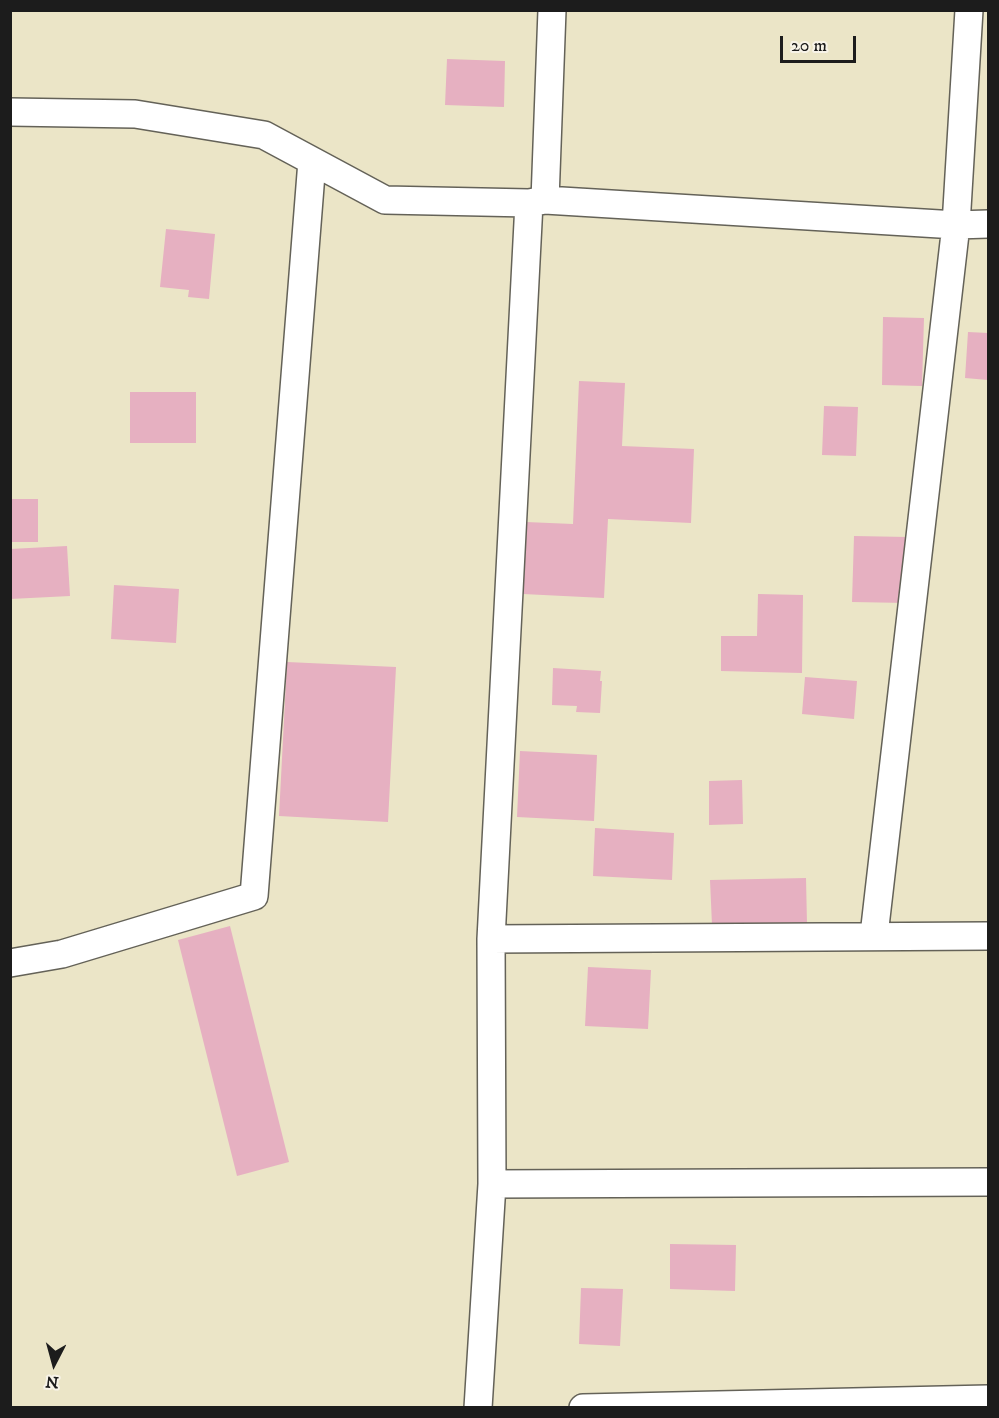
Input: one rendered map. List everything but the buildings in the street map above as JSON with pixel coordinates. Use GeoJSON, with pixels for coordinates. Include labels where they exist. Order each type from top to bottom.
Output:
{"type":"FeatureCollection","features":[{"type":"Feature","properties":{"kind":"street"},"geometry":{"type":"LineString","coordinates":[[478,1407],[492,1184],[491,939],[537,201],[552,10]]}},
{"type":"Feature","properties":{"kind":"street"},"geometry":{"type":"LineString","coordinates":[[874,935],[956,225],[969,10]]}},
{"type":"Feature","properties":{"kind":"street"},"geometry":{"type":"LineString","coordinates":[[10,112],[135,114],[264,135],[385,200],[537,201],[988,225]]}},
{"type":"Feature","properties":{"kind":"street"},"geometry":{"type":"LineString","coordinates":[[10,963],[62,954],[254,896],[312,161]]}},
{"type":"Feature","properties":{"kind":"street"},"geometry":{"type":"LineString","coordinates":[[491,939],[988,936]]}},
{"type":"Feature","properties":{"kind":"street"},"geometry":{"type":"LineString","coordinates":[[492,1184],[988,1182]]}},
{"type":"Feature","properties":{"kind":"street"},"geometry":{"type":"LineString","coordinates":[[583,1407],[988,1399]]}}]}
